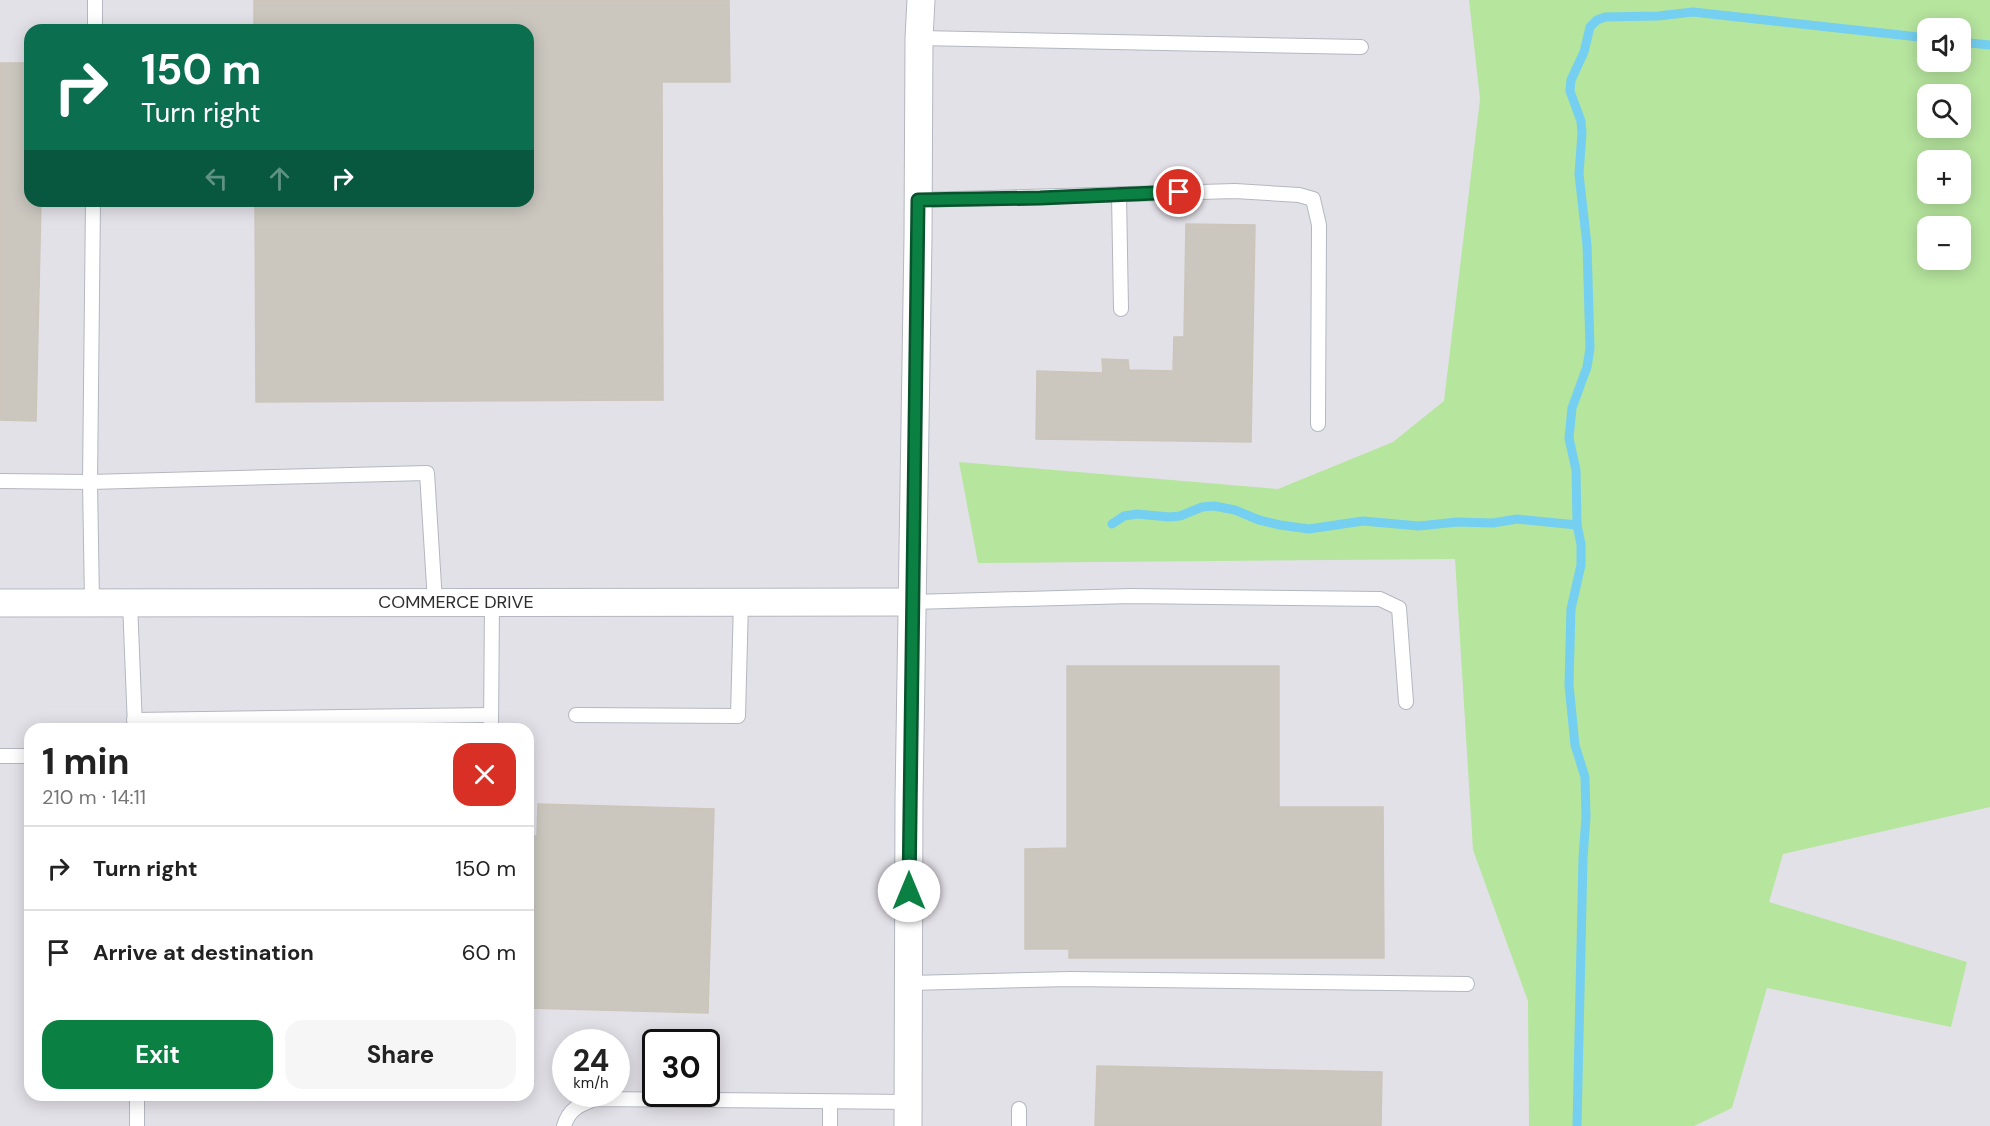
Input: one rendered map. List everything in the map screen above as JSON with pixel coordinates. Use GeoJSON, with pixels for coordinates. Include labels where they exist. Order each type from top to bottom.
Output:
{"type":"FeatureCollection","features":[{"type":"Feature","properties":{"kind":"street"},"geometry":{"type":"LineString","coordinates":[[908,1114],[909,799],[921,0]]}},
{"type":"Feature","properties":{"kind":"street","name":"COMMERCE DRIVE"},"geometry":{"type":"LineString","coordinates":[[0,603],[912,602]]}},
{"type":"Feature","properties":{"kind":"lane"},"geometry":{"type":"LineString","coordinates":[[95,0],[95,24]]}},
{"type":"Feature","properties":{"kind":"lane"},"geometry":{"type":"LineString","coordinates":[[919,38],[1361,47]]}},
{"type":"Feature","properties":{"kind":"lane"},"geometry":{"type":"LineString","coordinates":[[918,200],[1235,191],[1299,195],[1312,200],[1319,225],[1318,424]]}},
{"type":"Feature","properties":{"kind":"lane"},"geometry":{"type":"LineString","coordinates":[[1119,194],[1120,309]]}},
{"type":"Feature","properties":{"kind":"lane"},"geometry":{"type":"LineString","coordinates":[[92,602],[90,482],[93,207]]}},
{"type":"Feature","properties":{"kind":"lane"},"geometry":{"type":"LineString","coordinates":[[0,481],[90,482],[427,473],[435,602]]}},
{"type":"Feature","properties":{"kind":"lane"},"geometry":{"type":"LineString","coordinates":[[912,602],[1131,596],[1380,599],[1399,608],[1406,702]]}},
{"type":"Feature","properties":{"kind":"lane"},"geometry":{"type":"LineString","coordinates":[[130,602],[135,723]]}},
{"type":"Feature","properties":{"kind":"lane"},"geometry":{"type":"LineString","coordinates":[[491,723],[492,602]]}},
{"type":"Feature","properties":{"kind":"lane"},"geometry":{"type":"LineString","coordinates":[[576,715],[738,716],[741,602]]}},
{"type":"Feature","properties":{"kind":"lane"},"geometry":{"type":"LineString","coordinates":[[175,723],[491,715]]}},
{"type":"Feature","properties":{"kind":"lane"},"geometry":{"type":"LineString","coordinates":[[0,756],[24,756]]}},
{"type":"Feature","properties":{"kind":"lane"},"geometry":{"type":"LineString","coordinates":[[910,983],[1071,979],[1467,984]]}},
{"type":"Feature","properties":{"kind":"lane"},"geometry":{"type":"LineString","coordinates":[[564,1126],[567,1116],[578,1105],[595,1100],[830,1102],[908,1114]]}},
{"type":"Feature","properties":{"kind":"lane"},"geometry":{"type":"LineString","coordinates":[[137,1101],[137,1126]]}},
{"type":"Feature","properties":{"kind":"lane"},"geometry":{"type":"LineString","coordinates":[[830,1102],[830,1126]]}},
{"type":"Feature","properties":{"kind":"lane"},"geometry":{"type":"LineString","coordinates":[[1019,1109],[1019,1126]]}},
{"type":"Feature","properties":{"kind":"shaded area"},"geometry":{"type":"Polygon","coordinates":[[[0,0],[1990,0],[1990,1126],[0,1126],[0,0]]]}},
{"type":"Feature","properties":{"kind":"green space"},"geometry":{"type":"Polygon","coordinates":[[[1469,0],[1990,0],[1990,807],[1783,854],[1769,902],[1967,962],[1951,1027],[1767,988],[1732,1108],[1694,1126],[1529,1126],[1528,1001],[1473,850],[1455,559],[978,563],[959,462],[1278,489],[1393,442],[1444,401],[1480,99],[1469,0]]]}},
{"type":"Feature","properties":{"kind":"building"},"geometry":{"type":"Polygon","coordinates":[[[254,0],[729,0],[730,82],[662,82],[663,400],[256,402],[255,207],[534,207],[534,24],[254,24],[254,0]]]}},
{"type":"Feature","properties":{"kind":"building"},"geometry":{"type":"Polygon","coordinates":[[[0,63],[24,63],[24,207],[41,207],[36,421],[0,420],[0,63]]]}},
{"type":"Feature","properties":{"kind":"building"},"geometry":{"type":"Polygon","coordinates":[[[1186,224],[1255,225],[1251,442],[1036,439],[1037,371],[1103,373],[1102,359],[1128,360],[1129,370],[1173,371],[1174,337],[1184,337],[1186,224]]]}},
{"type":"Feature","properties":{"kind":"building"},"geometry":{"type":"Polygon","coordinates":[[[1067,666],[1279,666],[1279,807],[1383,807],[1384,958],[1069,958],[1069,949],[1025,949],[1025,849],[1067,848],[1067,666]]]}},
{"type":"Feature","properties":{"kind":"building"},"geometry":{"type":"Polygon","coordinates":[[[538,804],[714,809],[708,1013],[534,1008],[534,836],[537,836],[538,804]]]}},
{"type":"Feature","properties":{"kind":"building"},"geometry":{"type":"Polygon","coordinates":[[[1097,1066],[1382,1072],[1381,1126],[1095,1126],[1097,1066]]]}},
{"type":"Feature","properties":{"kind":"waterway"},"geometry":{"type":"LineString","coordinates":[[1577,1126],[1583,858],[1586,817],[1585,777],[1575,745],[1569,685],[1571,609],[1581,565],[1581,544],[1577,525],[1576,470],[1569,438],[1572,408],[1587,367],[1590,348],[1587,245],[1579,174],[1582,133],[1581,121],[1570,91],[1571,80],[1584,52],[1590,27],[1597,20],[1605,17],[1658,16],[1693,12],[1917,37]]}},
{"type":"Feature","properties":{"kind":"waterway"},"geometry":{"type":"LineString","coordinates":[[1971,43],[1990,45]]}},
{"type":"Feature","properties":{"kind":"waterway"},"geometry":{"type":"LineString","coordinates":[[1112,524],[1124,516],[1137,514],[1180,516],[1202,507],[1214,506],[1235,510],[1259,520],[1309,529],[1363,521],[1419,526],[1457,522],[1493,523],[1517,519],[1577,525]]}},
{"type":"Feature","properties":{"kind":"route"},"geometry":{"type":"LineString","coordinates":[[909,891],[918,200],[1179,192]]}}]}
